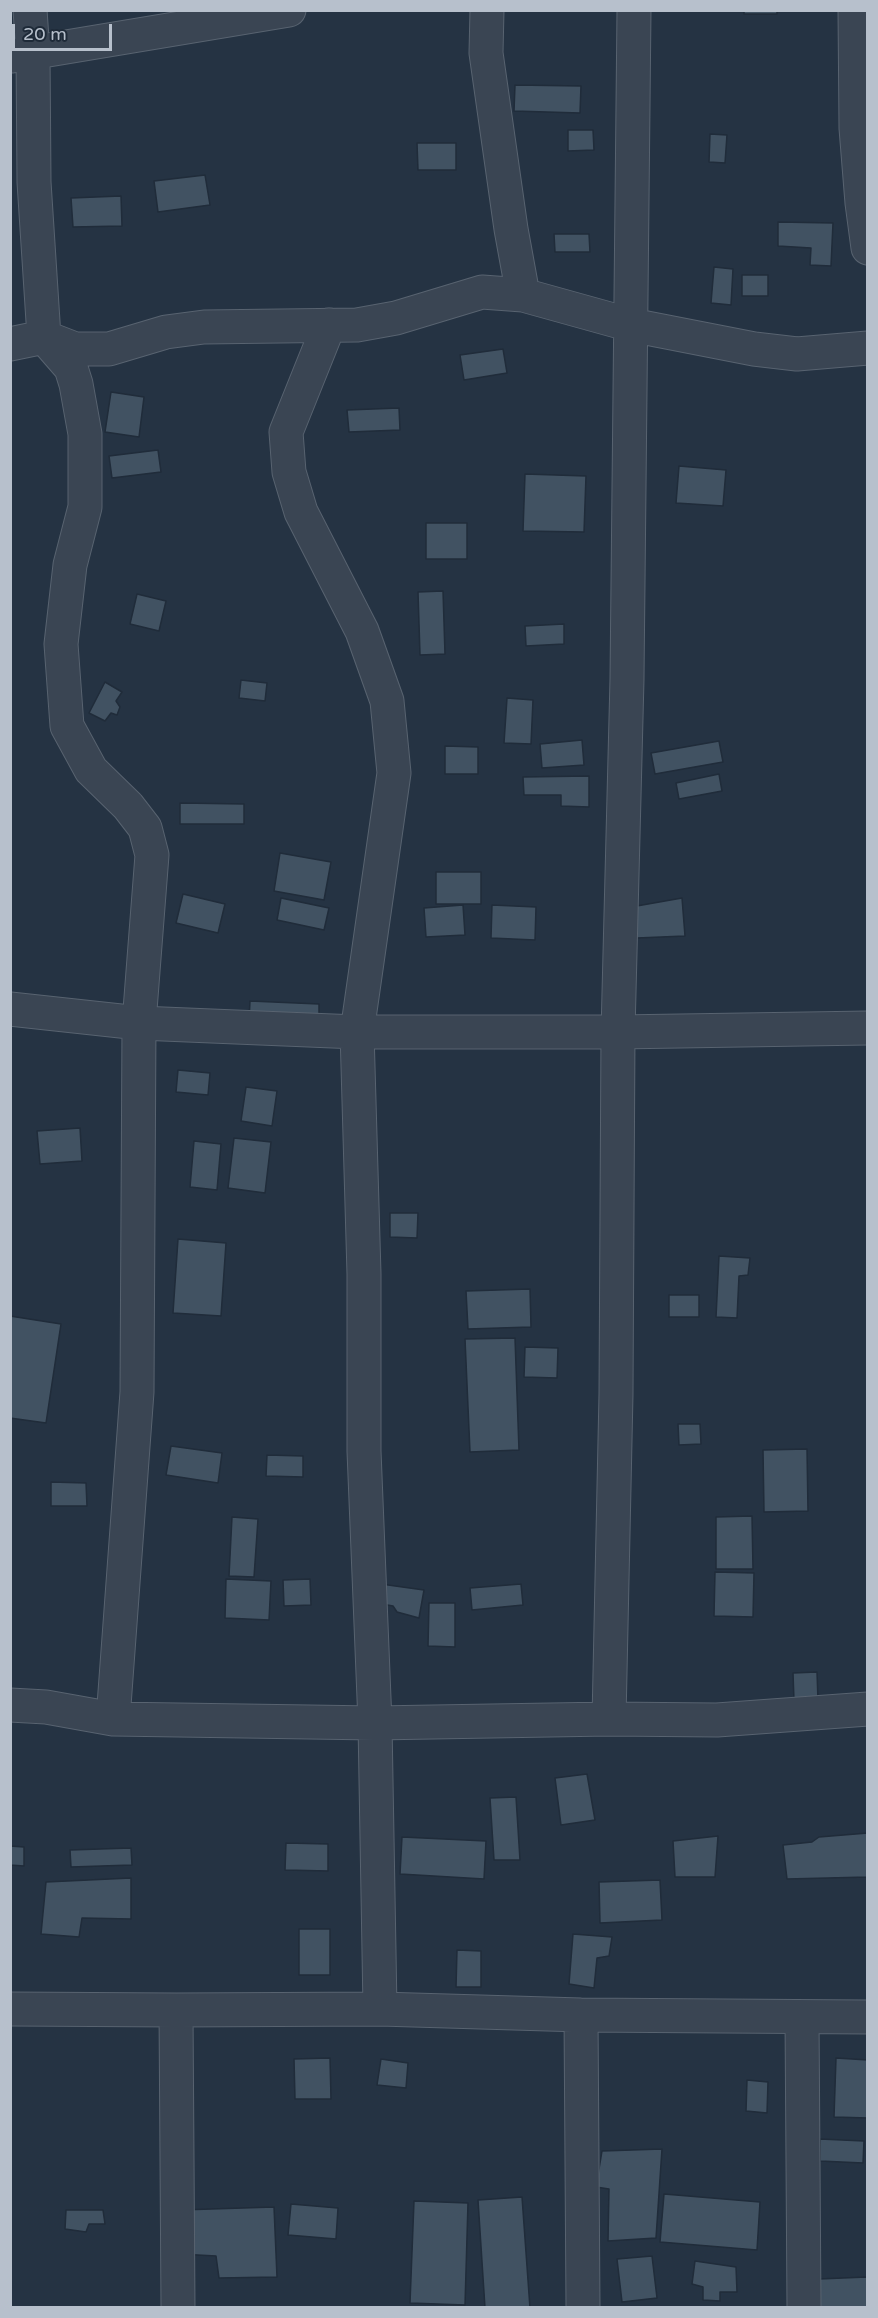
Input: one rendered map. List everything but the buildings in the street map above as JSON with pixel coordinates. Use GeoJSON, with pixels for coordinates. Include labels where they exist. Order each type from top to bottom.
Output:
{"type":"FeatureCollection","features":[{"type":"Feature","properties":{"kind":"street"},"geometry":{"type":"LineString","coordinates":[[30,10],[22,55],[34,182],[44,337],[70,368],[76,384],[85,434],[85,507],[70,565],[61,644],[67,726],[91,770],[128,806],[145,828],[152,855],[139,1023],[136,1392],[112,1719]]}},
{"type":"Feature","properties":{"kind":"street"},"geometry":{"type":"LineString","coordinates":[[487,10],[486,53],[511,229],[523,295]]}},
{"type":"Feature","properties":{"kind":"street"},"geometry":{"type":"LineString","coordinates":[[609,1719],[616,1405],[618,1032],[627,679],[634,10]]}},
{"type":"Feature","properties":{"kind":"street"},"geometry":{"type":"LineString","coordinates":[[855,10],[856,128],[861,203],[867,248]]}},
{"type":"Feature","properties":{"kind":"street"},"geometry":{"type":"LineString","coordinates":[[22,55],[276,12]]}},
{"type":"Feature","properties":{"kind":"street"},"geometry":{"type":"LineString","coordinates":[[10,344],[44,337],[75,348],[109,349],[166,332],[204,327],[357,326],[396,318],[482,292],[523,295],[631,325],[754,349],[797,354],[867,348]]}},
{"type":"Feature","properties":{"kind":"street"},"geometry":{"type":"LineString","coordinates":[[329,325],[286,432],[289,472],[301,512],[362,632],[387,701],[394,773],[357,1032],[364,1274],[363,1451],[375,1723],[380,2009]]}},
{"type":"Feature","properties":{"kind":"street"},"geometry":{"type":"LineString","coordinates":[[10,1010],[139,1023],[357,1032],[618,1032],[867,1028]]}},
{"type":"Feature","properties":{"kind":"street"},"geometry":{"type":"LineString","coordinates":[[10,1705],[46,1707],[112,1719],[375,1723],[609,1719],[717,1720],[867,1709]]}},
{"type":"Feature","properties":{"kind":"street"},"geometry":{"type":"LineString","coordinates":[[10,2008],[380,2009],[581,2015],[867,2018]]}},
{"type":"Feature","properties":{"kind":"street"},"geometry":{"type":"LineString","coordinates":[[176,2010],[178,2307]]}},
{"type":"Feature","properties":{"kind":"street"},"geometry":{"type":"LineString","coordinates":[[581,2015],[583,2307]]}},
{"type":"Feature","properties":{"kind":"street"},"geometry":{"type":"LineString","coordinates":[[802,2017],[804,2307]]}}]}
